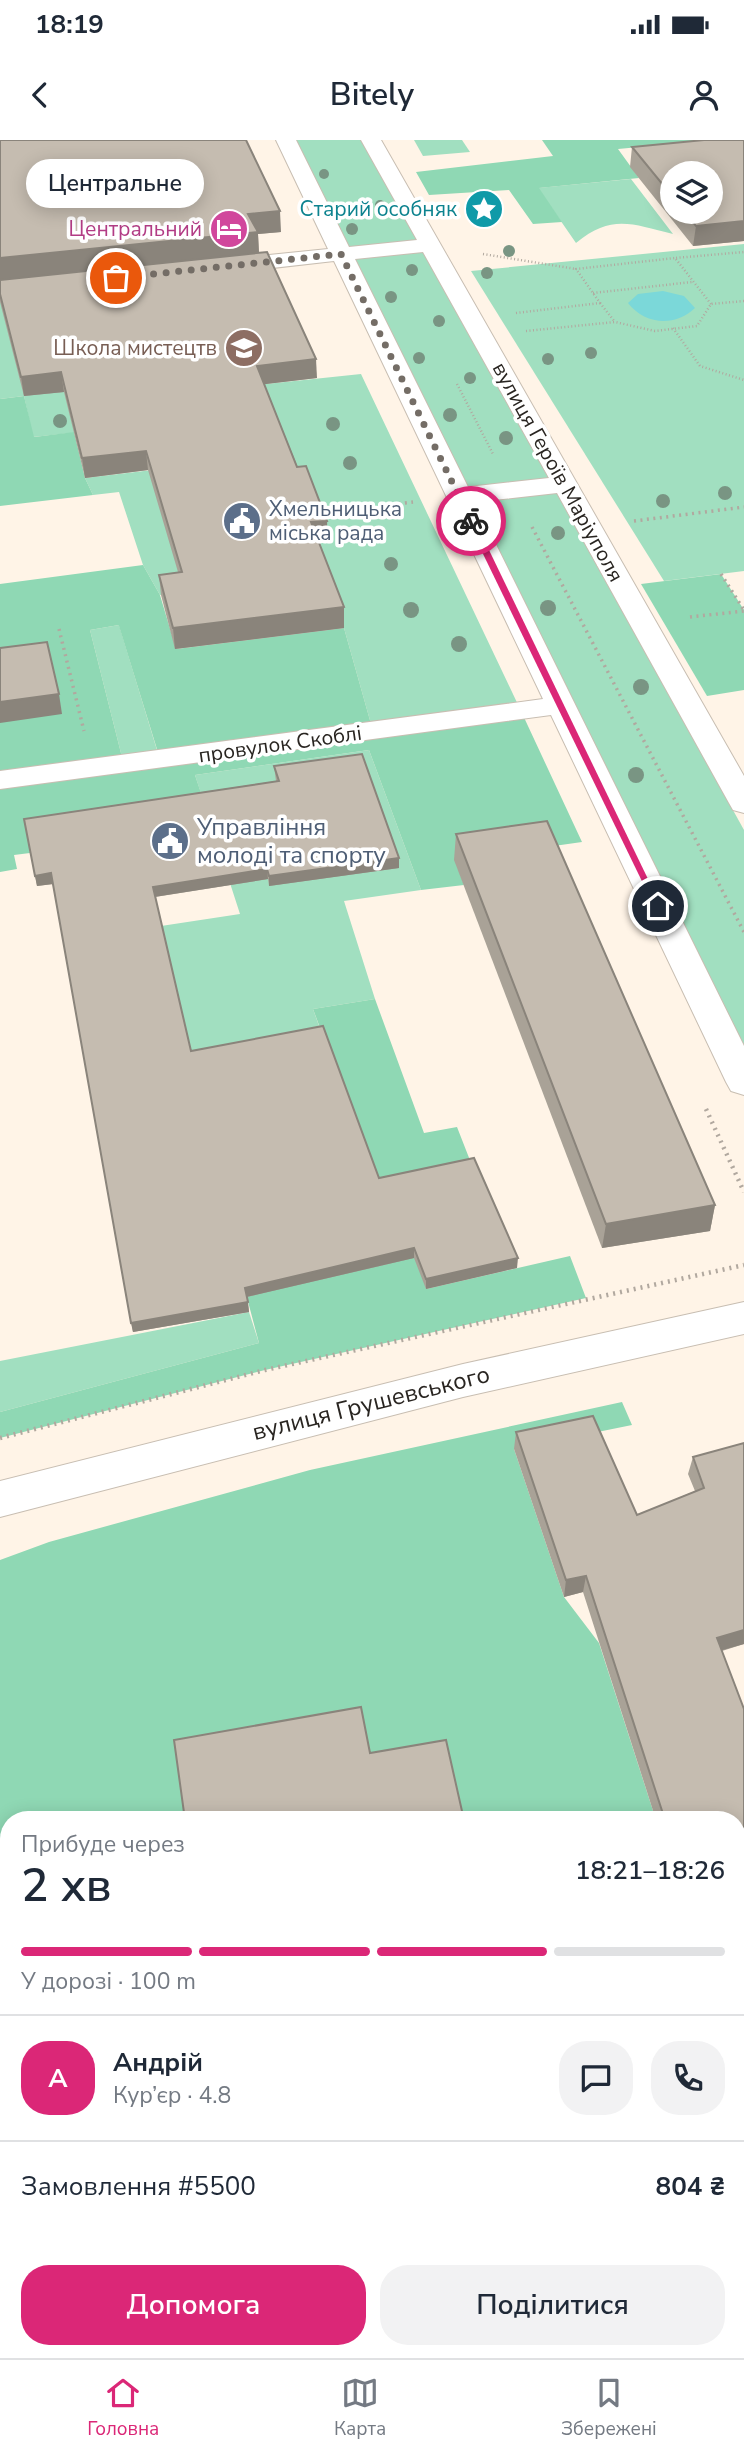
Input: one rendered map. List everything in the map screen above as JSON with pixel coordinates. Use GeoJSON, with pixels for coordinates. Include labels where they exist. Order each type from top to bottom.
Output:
{"type":"FeatureCollection","features":[{"type":"Feature","properties":{"kind":"street"},"geometry":{"type":"LineString","coordinates":[[286,140],[744,1082]]}},
{"type":"Feature","properties":{"kind":"street","name":"вулиця Героїв Маріуполя"},"geometry":{"type":"LineString","coordinates":[[371,140],[744,803]]}},
{"type":"Feature","properties":{"kind":"street"},"geometry":{"type":"LineString","coordinates":[[198,269],[430,245]]}},
{"type":"Feature","properties":{"kind":"street"},"geometry":{"type":"LineString","coordinates":[[459,496],[565,484]]}},
{"type":"Feature","properties":{"kind":"street","name":"провулок Скоблі"},"geometry":{"type":"LineString","coordinates":[[0,780],[560,705]]}},
{"type":"Feature","properties":{"kind":"street","name":"вулиця Грушевського"},"geometry":{"type":"LineString","coordinates":[[0,1499],[348,1408],[604,1346],[744,1318]]}},
{"type":"Feature","properties":{"kind":"path"},"geometry":{"type":"LineString","coordinates":[[473,253],[576,269],[744,252]]}},
{"type":"Feature","properties":{"kind":"path"},"geometry":{"type":"LineString","coordinates":[[675,258],[711,304]]}},
{"type":"Feature","properties":{"kind":"path"},"geometry":{"type":"LineString","coordinates":[[576,269],[615,322]]}},
{"type":"Feature","properties":{"kind":"path"},"geometry":{"type":"LineString","coordinates":[[593,293],[693,282]]}},
{"type":"Feature","properties":{"kind":"path"},"geometry":{"type":"LineString","coordinates":[[711,304],[744,301]]}},
{"type":"Feature","properties":{"kind":"path"},"geometry":{"type":"LineString","coordinates":[[511,313],[600,303]]}},
{"type":"Feature","properties":{"kind":"path"},"geometry":{"type":"LineString","coordinates":[[524,332],[615,322],[655,331],[697,326],[711,304]]}},
{"type":"Feature","properties":{"kind":"path"},"geometry":{"type":"LineString","coordinates":[[673,328],[700,366],[744,380]]}},
{"type":"Feature","properties":{"kind":"path"},"geometry":{"type":"LineString","coordinates":[[512,490],[744,932]]}},
{"type":"Feature","properties":{"kind":"path"},"geometry":{"type":"LineString","coordinates":[[317,513],[424,501]]}},
{"type":"Feature","properties":{"kind":"path"},"geometry":{"type":"LineString","coordinates":[[628,522],[744,507]]}},
{"type":"Feature","properties":{"kind":"path"},"geometry":{"type":"LineString","coordinates":[[686,618],[744,610],[721,573]]}},
{"type":"Feature","properties":{"kind":"path"},"geometry":{"type":"LineString","coordinates":[[59,629],[93,768]]}},
{"type":"Feature","properties":{"kind":"path"},"geometry":{"type":"LineString","coordinates":[[0,1438],[265,1370],[744,1265]]}},
{"type":"Feature","properties":{"kind":"green space"},"geometry":{"type":"Polygon","coordinates":[[[295,140],[362,140],[744,830],[744,1047],[295,140]]]}},
{"type":"Feature","properties":{"kind":"green space"},"geometry":{"type":"Polygon","coordinates":[[[414,140],[462,140],[470,152],[423,156],[414,140]]]}},
{"type":"Feature","properties":{"kind":"green space"},"geometry":{"type":"Polygon","coordinates":[[[542,140],[704,141],[618,149],[639,178],[539,188],[562,222],[533,224],[509,190],[429,195],[416,172],[553,156],[542,140]]]}},
{"type":"Feature","properties":{"kind":"green space"},"geometry":{"type":"Polygon","coordinates":[[[631,179],[660,217],[660,224],[665,224],[673,234],[633,225],[611,225],[600,228],[576,243],[538,188],[631,179]]]}},
{"type":"Feature","properties":{"kind":"green space"},"geometry":{"type":"Polygon","coordinates":[[[744,244],[744,571],[664,581],[471,271],[744,244]]]}},
{"type":"Feature","properties":{"kind":"green space"},"geometry":{"type":"Polygon","coordinates":[[[0,290],[96,388],[238,387],[361,374],[521,711],[373,731],[344,628],[303,543],[327,540],[268,412],[33,437],[24,396],[0,399],[0,290]]]}},
{"type":"Feature","properties":{"kind":"green space"},"geometry":{"type":"Polygon","coordinates":[[[24,396],[34,437],[74,432],[85,478],[93,495],[0,506],[0,399],[24,396]]]}},
{"type":"Feature","properties":{"kind":"green space"},"geometry":{"type":"Polygon","coordinates":[[[186,466],[223,587],[160,595],[143,565],[119,492],[93,495],[85,478],[186,466]]]}},
{"type":"Feature","properties":{"kind":"green space"},"geometry":{"type":"Polygon","coordinates":[[[143,565],[160,595],[176,649],[344,628],[373,731],[521,711],[582,842],[455,860],[464,885],[421,890],[369,750],[195,775],[204,802],[26,826],[30,853],[14,855],[17,869],[0,872],[0,584],[143,565]],[[119,625],[90,630],[124,765],[160,759],[119,625]]]}},
{"type":"Feature","properties":{"kind":"green space"},"geometry":{"type":"Polygon","coordinates":[[[721,574],[744,610],[744,690],[707,696],[641,584],[721,574]]]}},
{"type":"Feature","properties":{"kind":"green space"},"geometry":{"type":"Polygon","coordinates":[[[119,625],[160,760],[124,765],[90,630],[119,625]]]}},
{"type":"Feature","properties":{"kind":"green space"},"geometry":{"type":"Polygon","coordinates":[[[369,750],[421,890],[344,901],[375,999],[313,1009],[323,1037],[248,1174],[287,1288],[246,1294],[161,926],[240,914],[195,775],[369,750]]]}},
{"type":"Feature","properties":{"kind":"green space"},"geometry":{"type":"Polygon","coordinates":[[[375,999],[424,1133],[457,1127],[473,1168],[426,1289],[570,1256],[586,1298],[265,1370],[0,1438],[0,1412],[259,1343],[246,1294],[387,1264],[358,1130],[313,1009],[375,999]]]}},
{"type":"Feature","properties":{"kind":"green space"},"geometry":{"type":"Polygon","coordinates":[[[249,1312],[259,1343],[0,1412],[0,1361],[249,1312]]]}},
{"type":"Feature","properties":{"kind":"green space"},"geometry":{"type":"Polygon","coordinates":[[[622,1402],[632,1425],[514,1449],[564,1597],[599,1643],[653,1811],[0,1811],[0,1560],[49,1542],[310,1470],[622,1402]]]}},
{"type":"Feature","properties":{"kind":"water"},"geometry":{"type":"Polygon","coordinates":[[[663,291],[684,296],[695,308],[678,318],[660,321],[643,316],[628,303],[638,294],[663,291]]]}},
{"type":"Feature","properties":{"kind":"building"},"geometry":{"type":"Polygon","coordinates":[[[0,140],[246,140],[280,211],[248,214],[258,232],[0,258],[0,140]]]}},
{"type":"Feature","properties":{"kind":"building"},"geometry":{"type":"Polygon","coordinates":[[[704,140],[744,140],[744,221],[723,223],[723,161],[660,161],[660,181],[632,147],[704,140]]]}},
{"type":"Feature","properties":{"kind":"building"},"geometry":{"type":"Polygon","coordinates":[[[267,252],[316,359],[257,366],[297,467],[306,466],[327,521],[311,522],[344,607],[173,628],[159,575],[182,572],[146,451],[82,458],[61,372],[21,377],[0,294],[0,280],[267,252]]]}},
{"type":"Feature","properties":{"kind":"building"},"geometry":{"type":"Polygon","coordinates":[[[47,642],[59,694],[0,702],[0,648],[47,642]]]}},
{"type":"Feature","properties":{"kind":"building"},"geometry":{"type":"Polygon","coordinates":[[[362,754],[399,858],[269,876],[267,869],[153,887],[191,1051],[323,1026],[379,1178],[474,1158],[518,1258],[426,1279],[414,1248],[245,1288],[248,1302],[131,1323],[51,873],[35,876],[24,819],[279,781],[274,766],[362,754]]]}},
{"type":"Feature","properties":{"kind":"building"},"geometry":{"type":"Polygon","coordinates":[[[547,821],[715,1205],[606,1224],[456,834],[547,821]]]}},
{"type":"Feature","properties":{"kind":"building"},"geometry":{"type":"Polygon","coordinates":[[[593,1416],[637,1515],[704,1488],[693,1457],[744,1443],[744,1630],[717,1638],[744,1709],[744,1811],[662,1811],[586,1576],[566,1580],[516,1432],[593,1416]]]}},
{"type":"Feature","properties":{"kind":"building"},"geometry":{"type":"Polygon","coordinates":[[[361,1707],[370,1753],[446,1740],[462,1811],[184,1811],[174,1740],[361,1707]]]}},
{"type":"Feature","properties":{"kind":"way so far"},"geometry":{"type":"LineString","coordinates":[[116,278],[341,254],[471,521]]}},
{"type":"Feature","properties":{"kind":"place","name":"Старий особняк"},"geometry":{"type":"Point","coordinates":[484,209]}},
{"type":"Feature","properties":{"kind":"place","name":"Центральний"},"geometry":{"type":"Point","coordinates":[229,229]}},
{"type":"Feature","properties":{"kind":"place","name":"Центральне"},"geometry":{"type":"Point","coordinates":[116,278]}},
{"type":"Feature","properties":{"kind":"place","name":"Школа мистецтв"},"geometry":{"type":"Point","coordinates":[244,348]}},
{"type":"Feature","properties":{"kind":"place","name":"Хмельницька міська рада"},"geometry":{"type":"Point","coordinates":[242,521]}},
{"type":"Feature","properties":{"kind":"place","name":"Управління молоді та спорту"},"geometry":{"type":"Point","coordinates":[170,841]}},
{"type":"Feature","properties":{"kind":"route"},"geometry":{"type":"LineString","coordinates":[[471,521],[658,906]]}}]}
